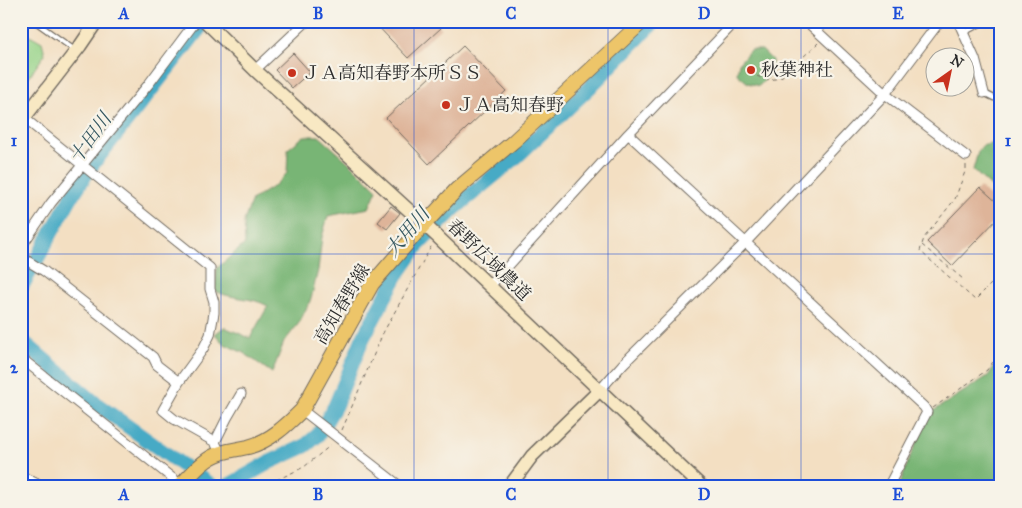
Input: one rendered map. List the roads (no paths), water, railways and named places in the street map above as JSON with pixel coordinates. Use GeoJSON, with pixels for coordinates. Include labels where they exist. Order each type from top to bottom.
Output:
{"type":"FeatureCollection","features":[{"type":"Feature","properties":{"kind":"main road","name":"高知春野線"},"geometry":{"type":"LineString","coordinates":[[181,485],[218,447],[248,447],[261,443],[307,414],[372,284],[424,224],[458,190],[514,141],[643,21]]}},
{"type":"Feature","properties":{"kind":"street"},"geometry":{"type":"LineString","coordinates":[[97,21],[77,51],[23,120],[210,268],[210,289],[214,302],[210,335],[203,349],[179,382],[164,410],[174,419],[218,447],[241,394]]}},
{"type":"Feature","properties":{"kind":"street"},"geometry":{"type":"LineString","coordinates":[[21,247],[51,203],[148,85],[196,21]]}},
{"type":"Feature","properties":{"kind":"street"},"geometry":{"type":"LineString","coordinates":[[255,70],[307,21]]}},
{"type":"Feature","properties":{"kind":"street"},"geometry":{"type":"LineString","coordinates":[[490,286],[628,134],[736,21]]}},
{"type":"Feature","properties":{"kind":"street"},"geometry":{"type":"LineString","coordinates":[[806,21],[884,94],[966,156]]}},
{"type":"Feature","properties":{"kind":"street"},"geometry":{"type":"LineString","coordinates":[[509,487],[532,456],[746,242],[884,94],[940,21]]}},
{"type":"Feature","properties":{"kind":"street"},"geometry":{"type":"LineString","coordinates":[[958,21],[975,59],[984,93]]}},
{"type":"Feature","properties":{"kind":"street","name":"春野広域農道"},"geometry":{"type":"LineString","coordinates":[[208,24],[255,70],[437,236],[702,487]]}},
{"type":"Feature","properties":{"kind":"street"},"geometry":{"type":"LineString","coordinates":[[628,134],[924,407],[927,412],[888,487]]}},
{"type":"Feature","properties":{"kind":"street"},"geometry":{"type":"LineString","coordinates":[[21,257],[44,271],[153,358],[157,364],[179,382]]}},
{"type":"Feature","properties":{"kind":"street"},"geometry":{"type":"LineString","coordinates":[[21,358],[181,485]]}},
{"type":"Feature","properties":{"kind":"street"},"geometry":{"type":"LineString","coordinates":[[307,414],[401,487]]}},
{"type":"Feature","properties":{"kind":"street"},"geometry":{"type":"LineString","coordinates":[[21,476],[44,487]]}},
{"type":"Feature","properties":{"kind":"lane"},"geometry":{"type":"LineString","coordinates":[[34,21],[77,51]]}},
{"type":"Feature","properties":{"kind":"lane"},"geometry":{"type":"LineString","coordinates":[[62,21],[70,23],[77,21]]}},
{"type":"Feature","properties":{"kind":"lane"},"geometry":{"type":"LineString","coordinates":[[962,33],[986,21]]}},
{"type":"Feature","properties":{"kind":"lane"},"geometry":{"type":"LineString","coordinates":[[984,93],[994,98],[1001,98]]}},
{"type":"Feature","properties":{"kind":"waterway","name":"十田川"},"geometry":{"type":"LineString","coordinates":[[21,288],[70,199],[92,165],[205,21]]}},
{"type":"Feature","properties":{"kind":"waterway","name":"大用川"},"geometry":{"type":"LineString","coordinates":[[226,487],[270,462],[305,446],[318,435],[335,406],[363,338],[397,275],[418,245],[455,208],[514,159],[591,86],[655,21]]}},
{"type":"Feature","properties":{"kind":"waterway","name":"十田川"},"geometry":{"type":"LineString","coordinates":[[21,340],[95,403],[213,487]]}},
{"type":"Feature","properties":{"kind":"place","name":"秋葉神社"},"geometry":{"type":"Point","coordinates":[751,70]}},
{"type":"Feature","properties":{"kind":"place","name":"ＪＡ高知春野本所ＳＳ"},"geometry":{"type":"Point","coordinates":[292,73]}},
{"type":"Feature","properties":{"kind":"place","name":"ＪＡ高知春野"},"geometry":{"type":"Point","coordinates":[446,105]}}]}
